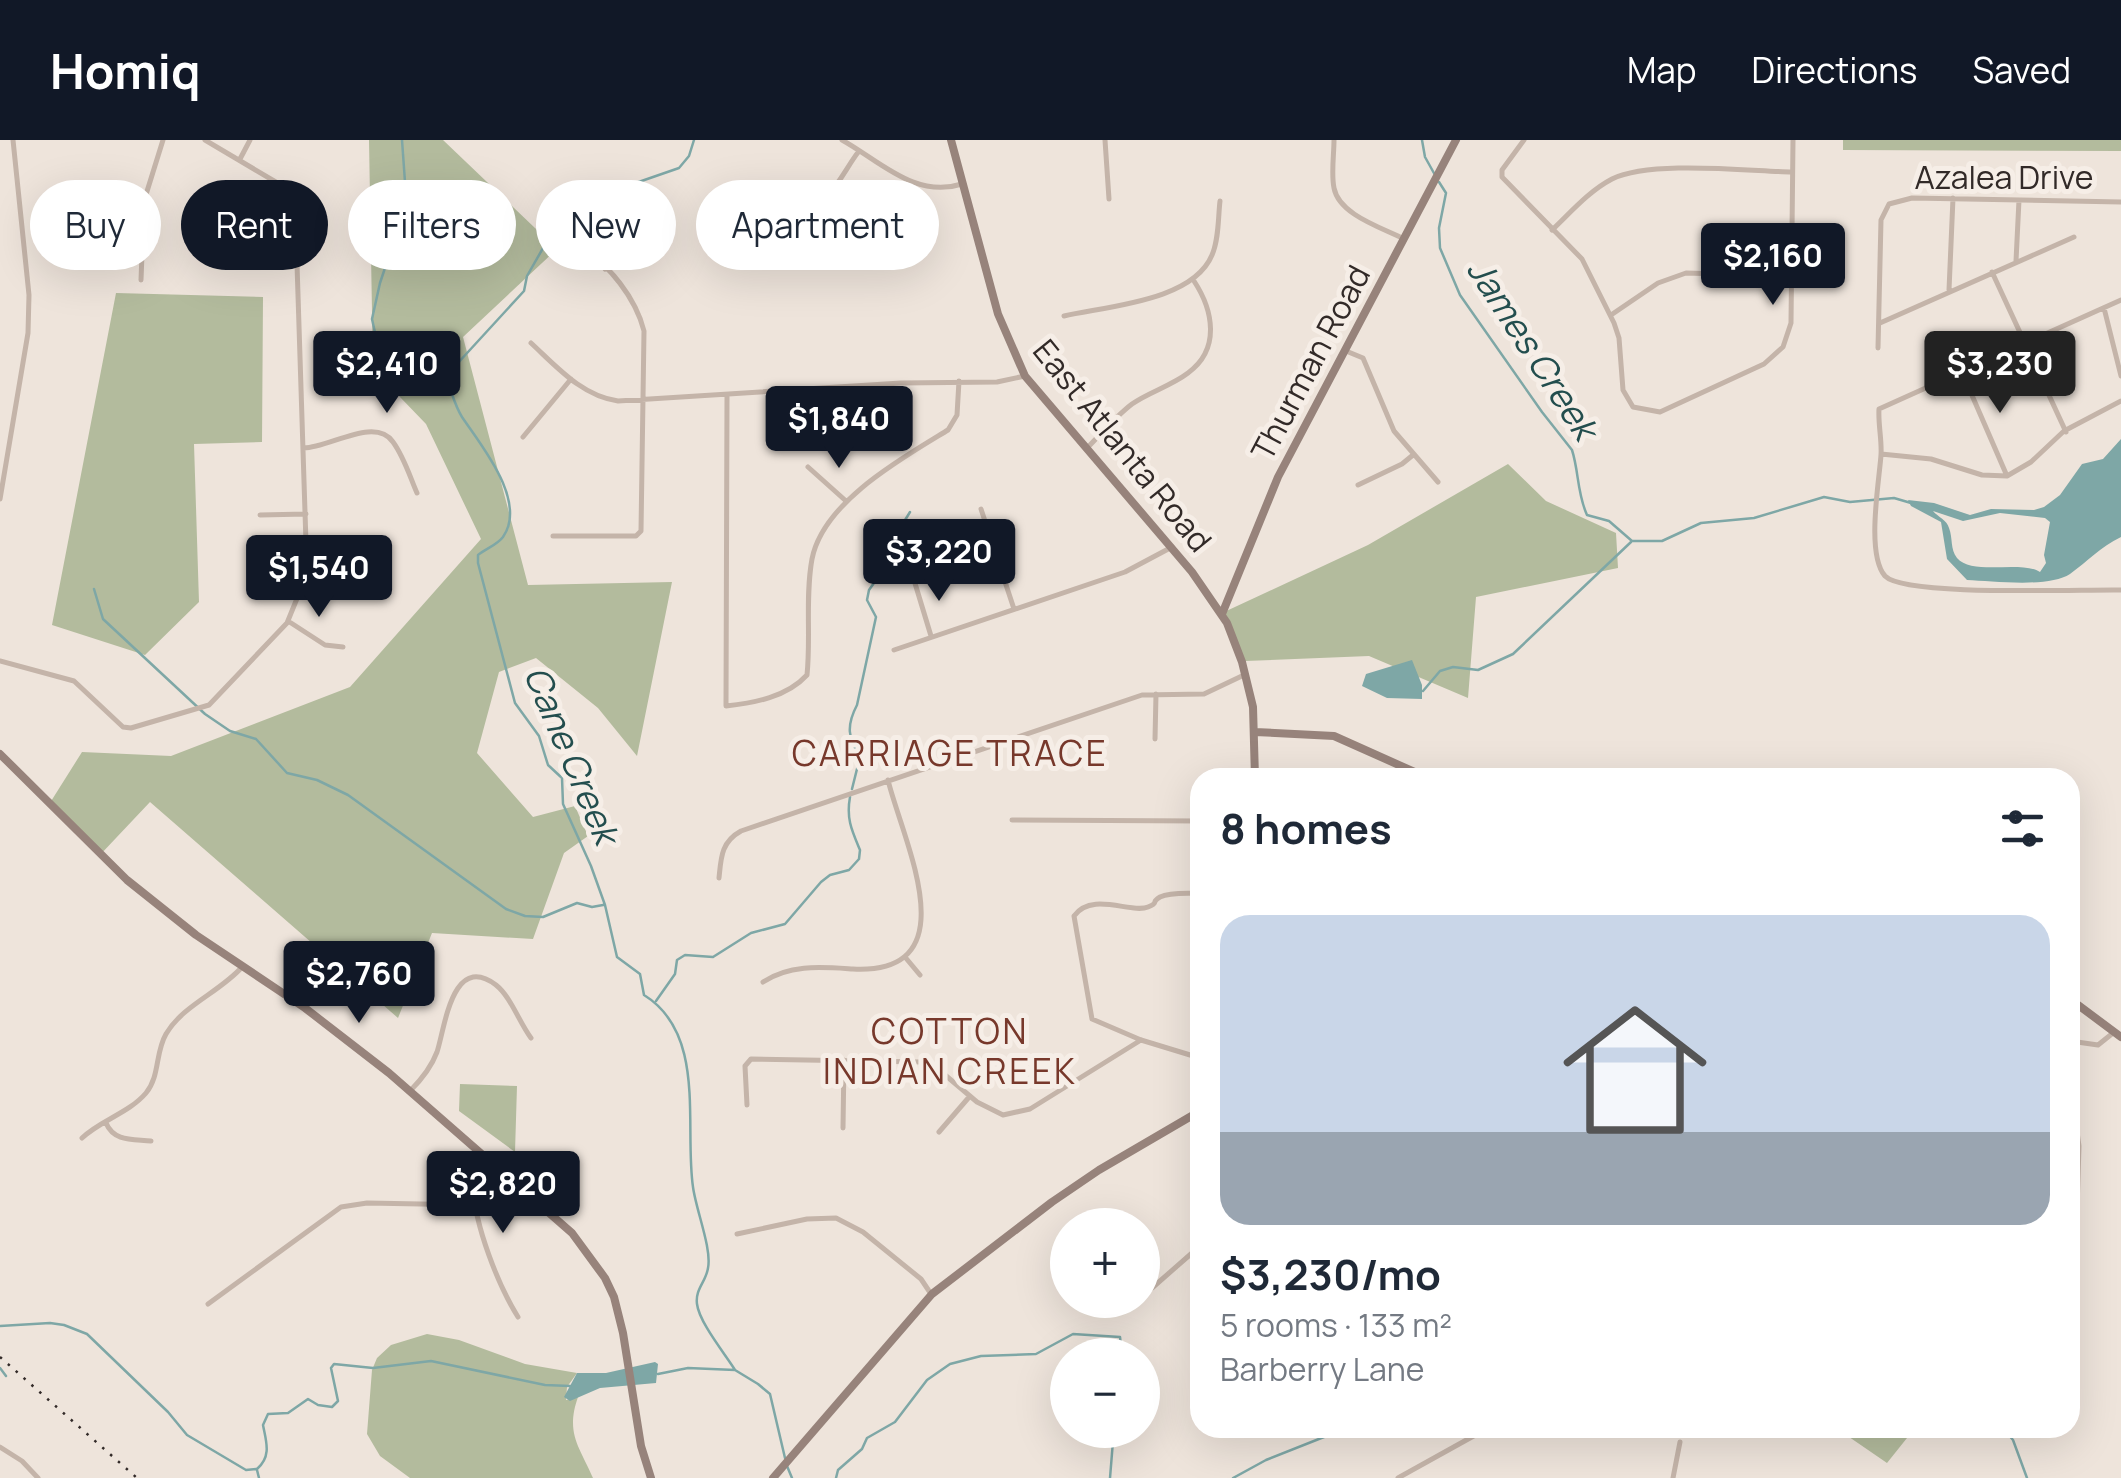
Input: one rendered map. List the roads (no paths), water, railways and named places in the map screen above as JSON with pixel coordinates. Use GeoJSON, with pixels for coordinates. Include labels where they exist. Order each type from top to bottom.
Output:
{"type":"FeatureCollection","features":[{"type":"Feature","properties":{"kind":"street"},"geometry":{"type":"LineString","coordinates":[[0,500],[22,380],[28,314],[13,140]]}},
{"type":"Feature","properties":{"kind":"street"},"geometry":{"type":"LineString","coordinates":[[140,280],[144,201],[163,140]]}},
{"type":"Feature","properties":{"kind":"street"},"geometry":{"type":"LineString","coordinates":[[206,140],[273,180]]}},
{"type":"Feature","properties":{"kind":"street"},"geometry":{"type":"LineString","coordinates":[[240,159],[250,140]]}},
{"type":"Feature","properties":{"kind":"street"},"geometry":{"type":"LineString","coordinates":[[842,140],[921,186],[962,184]]}},
{"type":"Feature","properties":{"kind":"street","name":"East Atlanta Road"},"geometry":{"type":"LineString","coordinates":[[951,140],[998,314],[1026,376],[1172,548],[1222,614],[1246,674],[1255,768]]}},
{"type":"Feature","properties":{"kind":"street"},"geometry":{"type":"LineString","coordinates":[[1105,140],[1109,199]]}},
{"type":"Feature","properties":{"kind":"street"},"geometry":{"type":"LineString","coordinates":[[1334,140],[1334,187],[1338,199],[1350,210],[1406,240]]}},
{"type":"Feature","properties":{"kind":"street","name":"Thurman Road"},"geometry":{"type":"LineString","coordinates":[[1222,614],[1278,477],[1456,140]]}},
{"type":"Feature","properties":{"kind":"street"},"geometry":{"type":"LineString","coordinates":[[1524,140],[1502,170],[1502,176],[1582,260],[1619,338],[1625,398],[1632,407],[1660,412],[1764,364],[1784,346],[1791,323],[1793,140]]}},
{"type":"Feature","properties":{"kind":"street"},"geometry":{"type":"LineString","coordinates":[[839,180],[859,151]]}},
{"type":"Feature","properties":{"kind":"street"},"geometry":{"type":"LineString","coordinates":[[1552,230],[1598,188],[1618,176],[1648,170],[1792,172]]}},
{"type":"Feature","properties":{"kind":"street"},"geometry":{"type":"LineString","coordinates":[[1950,290],[1952,197]]}},
{"type":"Feature","properties":{"kind":"street","name":"Azalea Drive"},"geometry":{"type":"LineString","coordinates":[[1880,324],[1884,209],[1901,199],[2121,202]]}},
{"type":"Feature","properties":{"kind":"street"},"geometry":{"type":"LineString","coordinates":[[1064,316],[1165,293],[1194,281],[1211,259],[1220,200]]}},
{"type":"Feature","properties":{"kind":"street"},"geometry":{"type":"LineString","coordinates":[[2016,262],[2019,200]]}},
{"type":"Feature","properties":{"kind":"street"},"geometry":{"type":"LineString","coordinates":[[1878,348],[1880,324],[2074,237]]}},
{"type":"Feature","properties":{"kind":"street"},"geometry":{"type":"LineString","coordinates":[[0,661],[74,681],[124,727],[132,728],[209,705],[288,621],[308,574],[298,270]]}},
{"type":"Feature","properties":{"kind":"street"},"geometry":{"type":"LineString","coordinates":[[553,536],[640,535],[644,331],[639,312],[607,270]]}},
{"type":"Feature","properties":{"kind":"street"},"geometry":{"type":"LineString","coordinates":[[1992,272],[2066,432]]}},
{"type":"Feature","properties":{"kind":"street"},"geometry":{"type":"LineString","coordinates":[[1610,315],[1673,276],[1791,276]]}},
{"type":"Feature","properties":{"kind":"street"},"geometry":{"type":"LineString","coordinates":[[1086,449],[1125,410],[1182,377],[1202,360],[1212,322],[1204,296],[1194,281]]}},
{"type":"Feature","properties":{"kind":"street"},"geometry":{"type":"LineString","coordinates":[[2121,300],[1882,406],[1878,417],[1881,454],[1876,504],[1878,564],[1896,584],[1937,590],[2121,590]]}},
{"type":"Feature","properties":{"kind":"street"},"geometry":{"type":"LineString","coordinates":[[2104,308],[2121,376]]}},
{"type":"Feature","properties":{"kind":"street"},"geometry":{"type":"LineString","coordinates":[[531,344],[571,379],[603,399],[644,402],[997,382],[1026,376]]}},
{"type":"Feature","properties":{"kind":"street"},"geometry":{"type":"LineString","coordinates":[[1346,351],[1363,358],[1394,432],[1438,482]]}},
{"type":"Feature","properties":{"kind":"street"},"geometry":{"type":"LineString","coordinates":[[1962,370],[2007,476]]}},
{"type":"Feature","properties":{"kind":"street"},"geometry":{"type":"LineString","coordinates":[[523,437],[571,379]]}},
{"type":"Feature","properties":{"kind":"street"},"geometry":{"type":"LineString","coordinates":[[727,396],[726,706],[783,692],[807,675],[813,554],[828,522],[846,502],[948,430],[957,415],[959,382]]}},
{"type":"Feature","properties":{"kind":"street"},"geometry":{"type":"LineString","coordinates":[[1881,454],[1932,459],[1982,475],[2007,476],[2031,462],[2066,432],[2121,402]]}},
{"type":"Feature","properties":{"kind":"street"},"geometry":{"type":"LineString","coordinates":[[304,448],[326,446],[368,431],[386,434],[396,446],[417,493]]}},
{"type":"Feature","properties":{"kind":"street"},"geometry":{"type":"LineString","coordinates":[[1358,485],[1413,455]]}},
{"type":"Feature","properties":{"kind":"street"},"geometry":{"type":"LineString","coordinates":[[808,467],[846,502]]}},
{"type":"Feature","properties":{"kind":"street"},"geometry":{"type":"LineString","coordinates":[[982,509],[1014,608]]}},
{"type":"Feature","properties":{"kind":"street"},"geometry":{"type":"LineString","coordinates":[[260,515],[306,514]]}},
{"type":"Feature","properties":{"kind":"street"},"geometry":{"type":"LineString","coordinates":[[894,650],[1125,572],[1172,548]]}},
{"type":"Feature","properties":{"kind":"street"},"geometry":{"type":"LineString","coordinates":[[914,580],[930,636]]}},
{"type":"Feature","properties":{"kind":"street"},"geometry":{"type":"LineString","coordinates":[[288,621],[326,645],[343,647]]}},
{"type":"Feature","properties":{"kind":"street"},"geometry":{"type":"LineString","coordinates":[[719,878],[721,856],[730,838],[1142,695],[1204,694],[1246,674]]}},
{"type":"Feature","properties":{"kind":"street"},"geometry":{"type":"LineString","coordinates":[[1155,739],[1156,694]]}},
{"type":"Feature","properties":{"kind":"street"},"geometry":{"type":"LineString","coordinates":[[1254,732],[1334,736],[1406,768]]}},
{"type":"Feature","properties":{"kind":"street"},"geometry":{"type":"LineString","coordinates":[[0,754],[104,861],[164,910],[304,1008],[410,1091],[572,1234],[592,1257],[614,1297],[650,1478]]}},
{"type":"Feature","properties":{"kind":"street"},"geometry":{"type":"LineString","coordinates":[[763,982],[784,970],[863,970],[905,957],[919,929],[921,901],[916,867],[888,780]]}},
{"type":"Feature","properties":{"kind":"street"},"geometry":{"type":"LineString","coordinates":[[1012,820],[1190,821]]}},
{"type":"Feature","properties":{"kind":"street"},"geometry":{"type":"LineString","coordinates":[[1190,894],[1158,898],[1148,907],[1084,907],[1077,911],[1075,929],[1089,1013],[1095,1021],[1190,1055]]}},
{"type":"Feature","properties":{"kind":"street"},"geometry":{"type":"LineString","coordinates":[[905,957],[920,976]]}},
{"type":"Feature","properties":{"kind":"street"},"geometry":{"type":"LineString","coordinates":[[82,1138],[150,1090],[167,1032],[186,1012],[226,985],[242,967]]}},
{"type":"Feature","properties":{"kind":"street"},"geometry":{"type":"LineString","coordinates":[[410,1091],[432,1063],[452,993],[470,980],[484,980],[499,988],[530,1038]]}},
{"type":"Feature","properties":{"kind":"street"},"geometry":{"type":"LineString","coordinates":[[2080,1007],[2117,1035],[2098,1046],[2080,1045]]}},
{"type":"Feature","properties":{"kind":"street"},"geometry":{"type":"LineString","coordinates":[[747,1105],[744,1066],[751,1059],[921,1062],[952,1078],[996,1114],[1017,1114],[1040,1104],[1141,1040]]}},
{"type":"Feature","properties":{"kind":"street"},"geometry":{"type":"LineString","coordinates":[[844,1060],[844,1128]]}},
{"type":"Feature","properties":{"kind":"street"},"geometry":{"type":"LineString","coordinates":[[939,1132],[970,1096]]}},
{"type":"Feature","properties":{"kind":"street"},"geometry":{"type":"LineString","coordinates":[[772,1478],[933,1296],[1052,1202],[1190,1116]]}},
{"type":"Feature","properties":{"kind":"street"},"geometry":{"type":"LineString","coordinates":[[106,1123],[112,1134],[121,1138],[150,1141]]}},
{"type":"Feature","properties":{"kind":"street"},"geometry":{"type":"LineString","coordinates":[[480,1156],[473,1186],[475,1205],[504,1291],[518,1318]]}},
{"type":"Feature","properties":{"kind":"street"},"geometry":{"type":"LineString","coordinates":[[208,1304],[341,1207],[367,1203],[475,1205]]}},
{"type":"Feature","properties":{"kind":"street"},"geometry":{"type":"LineString","coordinates":[[738,1234],[807,1219],[836,1218],[863,1232],[921,1279],[933,1296]]}},
{"type":"Feature","properties":{"kind":"street"},"geometry":{"type":"LineString","coordinates":[[1160,1281],[1190,1255]]}},
{"type":"Feature","properties":{"kind":"street"},"geometry":{"type":"LineString","coordinates":[[1398,1478],[1470,1438]]}},
{"type":"Feature","properties":{"kind":"street"},"geometry":{"type":"LineString","coordinates":[[1673,1478],[1680,1442]]}},
{"type":"Feature","properties":{"kind":"street"},"geometry":{"type":"LineString","coordinates":[[1,1450],[38,1478]]}},
{"type":"Feature","properties":{"kind":"water"},"geometry":{"type":"Polygon","coordinates":[[[2121,439],[2121,537],[2070,574],[2049,581],[1967,580],[1947,559],[1941,522],[1911,506],[1908,500],[1934,503],[1970,515],[1991,509],[2034,510],[2060,495],[2082,464],[2103,459],[2121,439]],[[1933,511],[1948,525],[1955,555],[1964,563],[2040,572],[2046,563],[2050,522],[2045,518],[2000,513],[1963,521],[1933,511]]]}},
{"type":"Feature","properties":{"kind":"water"},"geometry":{"type":"Polygon","coordinates":[[[1412,660],[1422,685],[1422,699],[1387,698],[1362,686],[1366,674],[1412,660]]]}},
{"type":"Feature","properties":{"kind":"water"},"geometry":{"type":"Polygon","coordinates":[[[655,1362],[656,1383],[600,1388],[570,1401],[564,1397],[577,1373],[606,1373],[655,1362]]]}},
{"type":"Feature","properties":{"kind":"waterway","name":"Cane Creek"},"geometry":{"type":"LineString","coordinates":[[402,140],[403,214],[372,319],[376,337],[392,363],[424,361],[440,368],[459,411],[506,490],[509,523],[501,540],[478,555],[478,563],[515,703],[539,736],[548,765],[562,778],[563,804],[605,905],[617,957],[640,974],[644,995],[664,1012],[685,1057],[693,1187],[709,1260],[697,1304],[707,1329],[735,1370]]}},
{"type":"Feature","properties":{"kind":"waterway"},"geometry":{"type":"LineString","coordinates":[[446,376],[524,291],[527,276],[562,215],[604,194],[679,168],[689,156],[694,140]]}},
{"type":"Feature","properties":{"kind":"waterway","name":"James Creek"},"geometry":{"type":"LineString","coordinates":[[1422,140],[1425,157],[1435,175]]}},
{"type":"Feature","properties":{"kind":"waterway","name":"James Creek"},"geometry":{"type":"LineString","coordinates":[[1439,182],[1446,193],[1439,228],[1440,248],[1460,295],[1572,450],[1587,515],[1609,521],[1632,541],[1662,541],[1701,523],[1754,518],[1824,497],[1850,502],[1894,498],[1911,503]]}},
{"type":"Feature","properties":{"kind":"waterway"},"geometry":{"type":"LineString","coordinates":[[852,789],[860,757],[850,726],[876,617],[867,600],[869,590],[886,566],[894,538],[910,512]]}},
{"type":"Feature","properties":{"kind":"waterway"},"geometry":{"type":"LineString","coordinates":[[1423,691],[1440,671],[1453,667],[1478,670],[1513,654],[1631,542]]}},
{"type":"Feature","properties":{"kind":"waterway"},"geometry":{"type":"LineString","coordinates":[[94,589],[103,619],[205,714],[230,731],[256,739],[287,773],[317,780],[348,795],[506,909],[543,917],[577,903],[603,905]]}},
{"type":"Feature","properties":{"kind":"waterway"},"geometry":{"type":"LineString","coordinates":[[656,1001],[675,974],[677,960],[685,955],[713,957],[751,933],[785,924],[821,882],[849,870],[859,859],[860,850],[849,818],[850,797]]}},
{"type":"Feature","properties":{"kind":"waterway"},"geometry":{"type":"LineString","coordinates":[[0,1326],[50,1323],[87,1334],[187,1435],[246,1470],[256,1469]]}},
{"type":"Feature","properties":{"kind":"waterway"},"geometry":{"type":"LineString","coordinates":[[1066,1338],[1073,1334],[1120,1338]]}},
{"type":"Feature","properties":{"kind":"waterway"},"geometry":{"type":"LineString","coordinates":[[836,1478],[838,1470],[862,1449],[867,1438],[895,1422],[927,1380],[950,1364],[981,1356],[1036,1354],[1050,1346]]}},
{"type":"Feature","properties":{"kind":"waterway"},"geometry":{"type":"LineString","coordinates":[[257,1469],[266,1454],[263,1425],[268,1414],[288,1413],[308,1399],[332,1407],[338,1401],[331,1368],[334,1364],[373,1368],[431,1361],[545,1385],[570,1386]]}},
{"type":"Feature","properties":{"kind":"waterway"},"geometry":{"type":"LineString","coordinates":[[0,1368],[6,1376]]}},
{"type":"Feature","properties":{"kind":"waterway"},"geometry":{"type":"LineString","coordinates":[[658,1374],[688,1368],[735,1370],[758,1384],[770,1394],[785,1458]]}},
{"type":"Feature","properties":{"kind":"waterway"},"geometry":{"type":"LineString","coordinates":[[1233,1478],[1321,1438]]}},
{"type":"Feature","properties":{"kind":"waterway"},"geometry":{"type":"LineString","coordinates":[[2011,1438],[2027,1478]]}},
{"type":"Feature","properties":{"kind":"waterway"},"geometry":{"type":"LineString","coordinates":[[1110,1478],[1112,1448]]}},
{"type":"Feature","properties":{"kind":"waterway"},"geometry":{"type":"LineString","coordinates":[[787,1466],[792,1478]]}},
{"type":"Feature","properties":{"kind":"waterway"},"geometry":{"type":"LineString","coordinates":[[257,1470],[259,1478]]}},
{"type":"Feature","properties":{"kind":"railway"},"geometry":{"type":"LineString","coordinates":[[0,1357],[137,1478]]}},
{"type":"Feature","properties":{"kind":"district","name":"CARRIAGE TRACE"},"geometry":{"type":"Point","coordinates":[950,754]}},
{"type":"Feature","properties":{"kind":"district","name":"COTTON INDIAN CREEK"},"geometry":{"type":"Point","coordinates":[950,1052]}}]}
